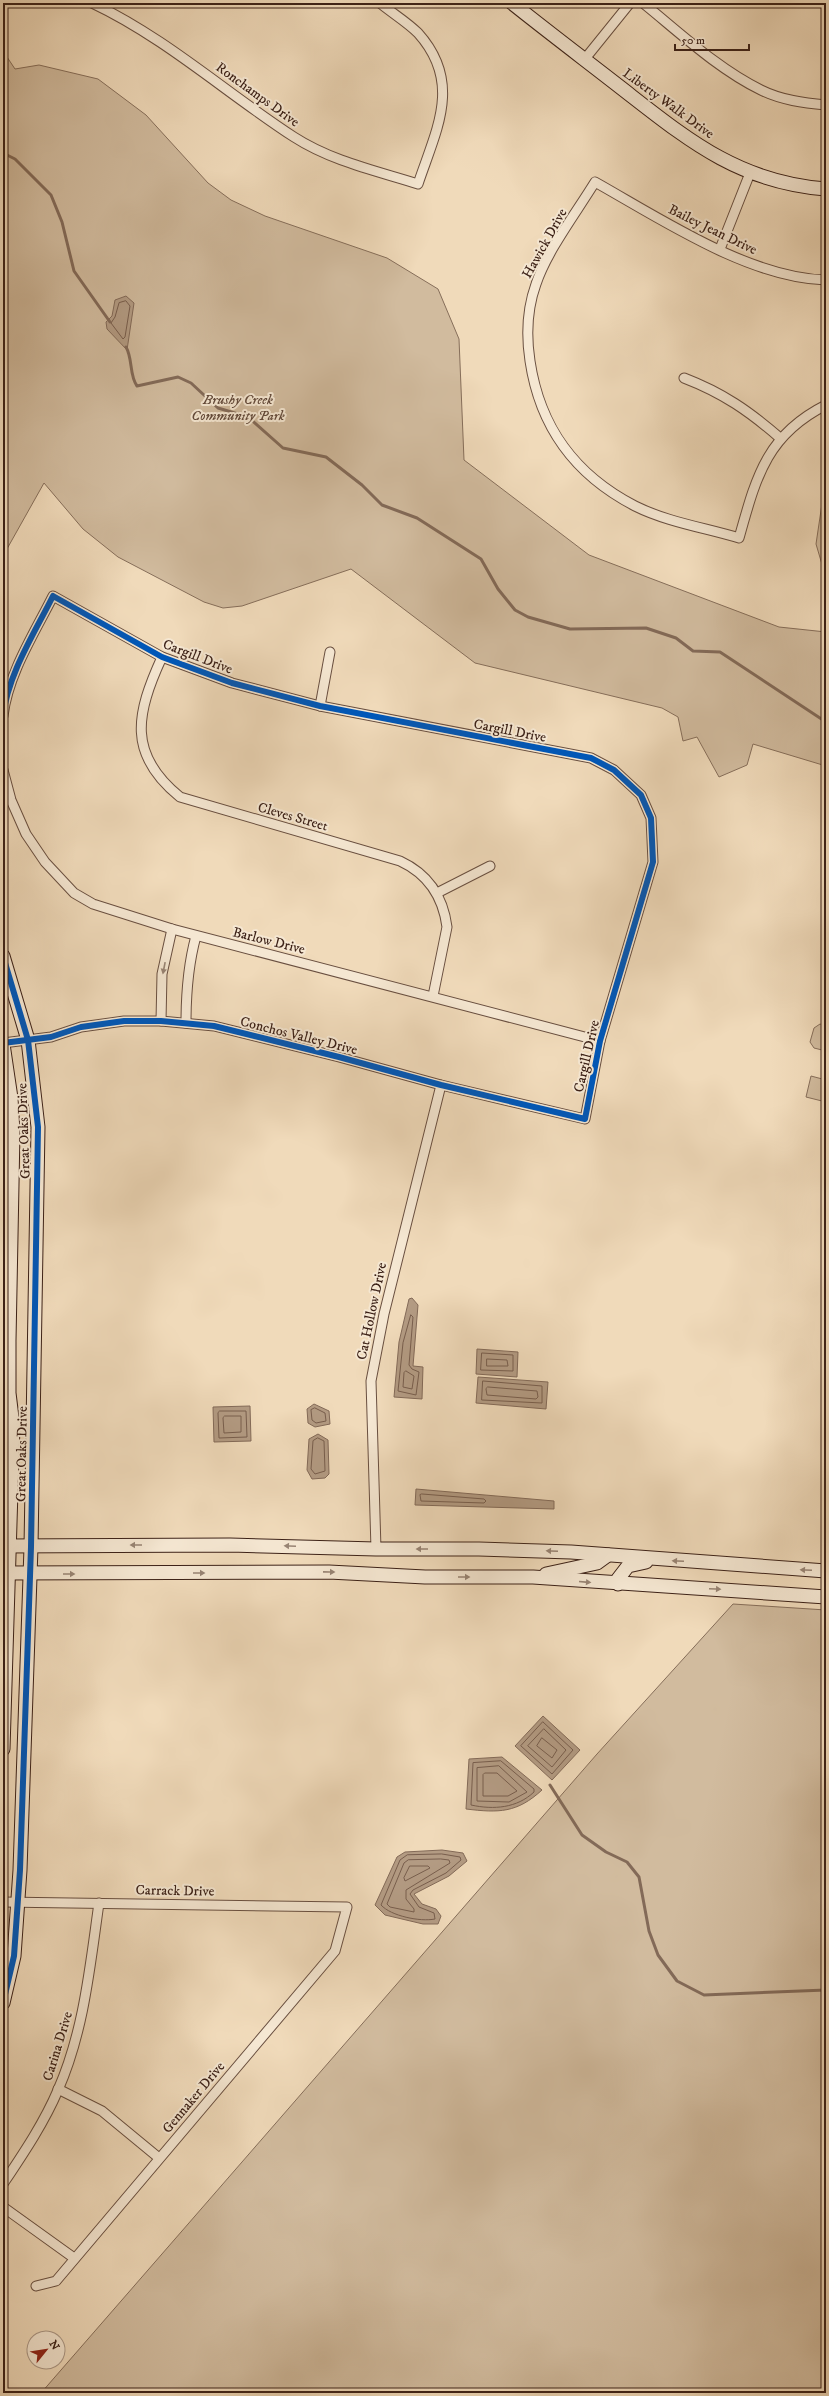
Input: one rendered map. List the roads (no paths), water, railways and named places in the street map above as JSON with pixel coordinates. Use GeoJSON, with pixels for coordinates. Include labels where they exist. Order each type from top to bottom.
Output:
{"type":"FeatureCollection","features":[{"type":"Feature","properties":{"kind":"street","name":"Ronchamps Drive"},"geometry":{"type":"LineString","coordinates":[[92,3],[116,15],[184,57],[294,137],[320,151],[418,184],[443,105],[443,83],[438,61],[417,33],[380,3]]}},
{"type":"Feature","properties":{"kind":"street","name":"Liberty Walk Drive"},"geometry":{"type":"LineString","coordinates":[[512,3],[584,60],[696,144],[727,163],[750,173],[786,184],[826,189]]}},
{"type":"Feature","properties":{"kind":"street"},"geometry":{"type":"LineString","coordinates":[[584,60],[630,3]]}},
{"type":"Feature","properties":{"kind":"street"},"geometry":{"type":"LineString","coordinates":[[643,3],[733,74],[762,91],[793,101],[826,105]]}},
{"type":"Feature","properties":{"kind":"street"},"geometry":{"type":"LineString","coordinates":[[720,249],[750,173]]}},
{"type":"Feature","properties":{"kind":"street","name":"Bailey Jean Drive"},"geometry":{"type":"LineString","coordinates":[[595,182],[686,233],[771,271],[804,278],[826,280]]}},
{"type":"Feature","properties":{"kind":"street","name":"Hawick Drive"},"geometry":{"type":"LineString","coordinates":[[595,182],[542,269],[531,298],[528,319],[528,347],[533,381],[543,415],[558,441],[572,459],[596,480],[621,498],[654,514],[739,538],[757,475],[780,438]]}},
{"type":"Feature","properties":{"kind":"street"},"geometry":{"type":"LineString","coordinates":[[684,378],[712,389],[730,399],[780,438],[805,415],[826,405]]}},
{"type":"Feature","properties":{"kind":"street","name":"Cargill Drive"},"geometry":{"type":"LineString","coordinates":[[3,716],[5,700],[20,664],[53,596],[162,657],[232,683],[320,706],[591,758],[614,770],[641,795],[651,818],[652,862],[600,1041],[585,1119]]}},
{"type":"Feature","properties":{"kind":"street"},"geometry":{"type":"LineString","coordinates":[[320,706],[330,652]]}},
{"type":"Feature","properties":{"kind":"street","name":"Cleves Street"},"geometry":{"type":"LineString","coordinates":[[162,657],[147,692],[141,715],[142,747],[149,765],[165,784],[180,797],[400,861],[414,868],[425,876],[438,893],[446,916],[447,927],[433,996]]}},
{"type":"Feature","properties":{"kind":"street","name":"Barlow Drive"},"geometry":{"type":"LineString","coordinates":[[3,770],[11,800],[26,834],[44,862],[74,892],[93,904],[196,936],[433,996],[600,1041]]}},
{"type":"Feature","properties":{"kind":"street"},"geometry":{"type":"LineString","coordinates":[[438,893],[490,866]]}},
{"type":"Feature","properties":{"kind":"street"},"geometry":{"type":"LineString","coordinates":[[161,1021],[162,974],[172,929]]}},
{"type":"Feature","properties":{"kind":"street"},"geometry":{"type":"LineString","coordinates":[[186,1023],[186,989],[190,958],[196,936]]}},
{"type":"Feature","properties":{"kind":"street","name":"Great Oaks Drive"},"geometry":{"type":"LineString","coordinates":[[3,956],[28,1040],[38,1127],[31,1547],[26,1729],[14,1956],[3,2003]]}},
{"type":"Feature","properties":{"kind":"street","name":"Conchos Valley Drive"},"geometry":{"type":"LineString","coordinates":[[3,1044],[51,1037],[81,1028],[109,1023],[161,1021],[214,1026],[340,1057],[441,1085],[585,1119]]}},
{"type":"Feature","properties":{"kind":"street","name":"Great Oaks Drive"},"geometry":{"type":"LineString","coordinates":[[3,1044],[11,1098],[13,1132],[9,1341],[10,1393],[13,1426],[5,1573],[3,1749]]}},
{"type":"Feature","properties":{"kind":"street","name":"Cat Hollow Drive"},"geometry":{"type":"LineString","coordinates":[[376,1549],[371,1381],[384,1314],[441,1085]]}},
{"type":"Feature","properties":{"kind":"street"},"geometry":{"type":"LineString","coordinates":[[7,1546],[230,1545],[376,1549],[487,1549],[608,1555],[655,1560],[826,1571]]}},
{"type":"Feature","properties":{"kind":"street"},"geometry":{"type":"LineString","coordinates":[[532,1577],[597,1563],[608,1555]]}},
{"type":"Feature","properties":{"kind":"street"},"geometry":{"type":"LineString","coordinates":[[618,1584],[618,1579],[628,1566],[655,1560]]}},
{"type":"Feature","properties":{"kind":"street"},"geometry":{"type":"LineString","coordinates":[[5,1573],[329,1572],[425,1577],[532,1577],[826,1597]]}},
{"type":"Feature","properties":{"kind":"street"},"geometry":{"type":"LineString","coordinates":[[4,1729],[26,1729]]}},
{"type":"Feature","properties":{"kind":"street","name":"Carrack Drive"},"geometry":{"type":"LineString","coordinates":[[3,1902],[347,1907]]}},
{"type":"Feature","properties":{"kind":"street","name":"Carina Drive"},"geometry":{"type":"LineString","coordinates":[[3,2184],[34,2137],[58,2089],[81,2019],[99,1903]]}},
{"type":"Feature","properties":{"kind":"street","name":"Gennaker Drive"},"geometry":{"type":"LineString","coordinates":[[36,2286],[56,2280],[335,1951],[347,1907]]}},
{"type":"Feature","properties":{"kind":"street"},"geometry":{"type":"LineString","coordinates":[[58,2089],[102,2111],[159,2158]]}},
{"type":"Feature","properties":{"kind":"street"},"geometry":{"type":"LineString","coordinates":[[3,2207],[74,2258]]}},
{"type":"Feature","properties":{"kind":"water"},"geometry":{"type":"Polygon","coordinates":[[[126,296],[134,303],[127,350],[107,329],[106,322],[112,316],[115,300],[126,296]]]}},
{"type":"Feature","properties":{"kind":"water"},"geometry":{"type":"Polygon","coordinates":[[[412,1298],[418,1305],[413,1366],[423,1367],[422,1399],[394,1397],[399,1342],[409,1299],[412,1298]]]}},
{"type":"Feature","properties":{"kind":"water"},"geometry":{"type":"Polygon","coordinates":[[[477,1349],[518,1352],[517,1377],[476,1374],[477,1349]]]}},
{"type":"Feature","properties":{"kind":"water"},"geometry":{"type":"Polygon","coordinates":[[[478,1377],[548,1382],[546,1409],[476,1403],[478,1377]]]}},
{"type":"Feature","properties":{"kind":"water"},"geometry":{"type":"Polygon","coordinates":[[[314,1404],[329,1411],[330,1424],[315,1427],[308,1423],[307,1409],[314,1404]]]}},
{"type":"Feature","properties":{"kind":"water"},"geometry":{"type":"Polygon","coordinates":[[[250,1406],[251,1441],[214,1442],[213,1407],[250,1406]]]}},
{"type":"Feature","properties":{"kind":"water"},"geometry":{"type":"Polygon","coordinates":[[[318,1434],[328,1440],[329,1474],[325,1478],[312,1479],[307,1470],[309,1439],[318,1434]]]}},
{"type":"Feature","properties":{"kind":"water"},"geometry":{"type":"Polygon","coordinates":[[[416,1489],[554,1501],[554,1509],[415,1505],[416,1489]]]}},
{"type":"Feature","properties":{"kind":"water"},"geometry":{"type":"Polygon","coordinates":[[[543,1716],[580,1750],[552,1780],[515,1746],[543,1716]]]}},
{"type":"Feature","properties":{"kind":"water"},"geometry":{"type":"Polygon","coordinates":[[[502,1757],[542,1790],[533,1798],[507,1810],[488,1811],[466,1809],[469,1759],[502,1757]]]}},
{"type":"Feature","properties":{"kind":"water"},"geometry":{"type":"Polygon","coordinates":[[[442,1850],[463,1853],[467,1861],[449,1876],[414,1894],[422,1904],[436,1909],[441,1916],[438,1924],[423,1924],[385,1915],[375,1905],[397,1857],[405,1852],[442,1850]]]}},
{"type":"Feature","properties":{"kind":"waterway"},"geometry":{"type":"LineString","coordinates":[[3,153],[15,159],[51,195],[62,222],[74,271],[110,322]]}},
{"type":"Feature","properties":{"kind":"waterway"},"geometry":{"type":"LineString","coordinates":[[126,347],[130,357],[133,377],[137,386],[178,377],[191,383],[218,408],[248,417],[283,448],[326,457],[362,485],[382,505],[417,518],[481,559],[498,589],[515,610],[528,617],[570,629],[646,628],[676,638],[693,651],[720,652],[826,722]]}},
{"type":"Feature","properties":{"kind":"waterway"},"geometry":{"type":"LineString","coordinates":[[550,1785],[582,1835],[606,1852],[627,1862],[639,1877],[649,1931],[658,1955],[677,1981],[704,1995],[826,1990]]}},
{"type":"Feature","properties":{"kind":"park label","name":"Brushy Creek Community Park"},"geometry":{"type":"Point","coordinates":[238,408]}}]}
